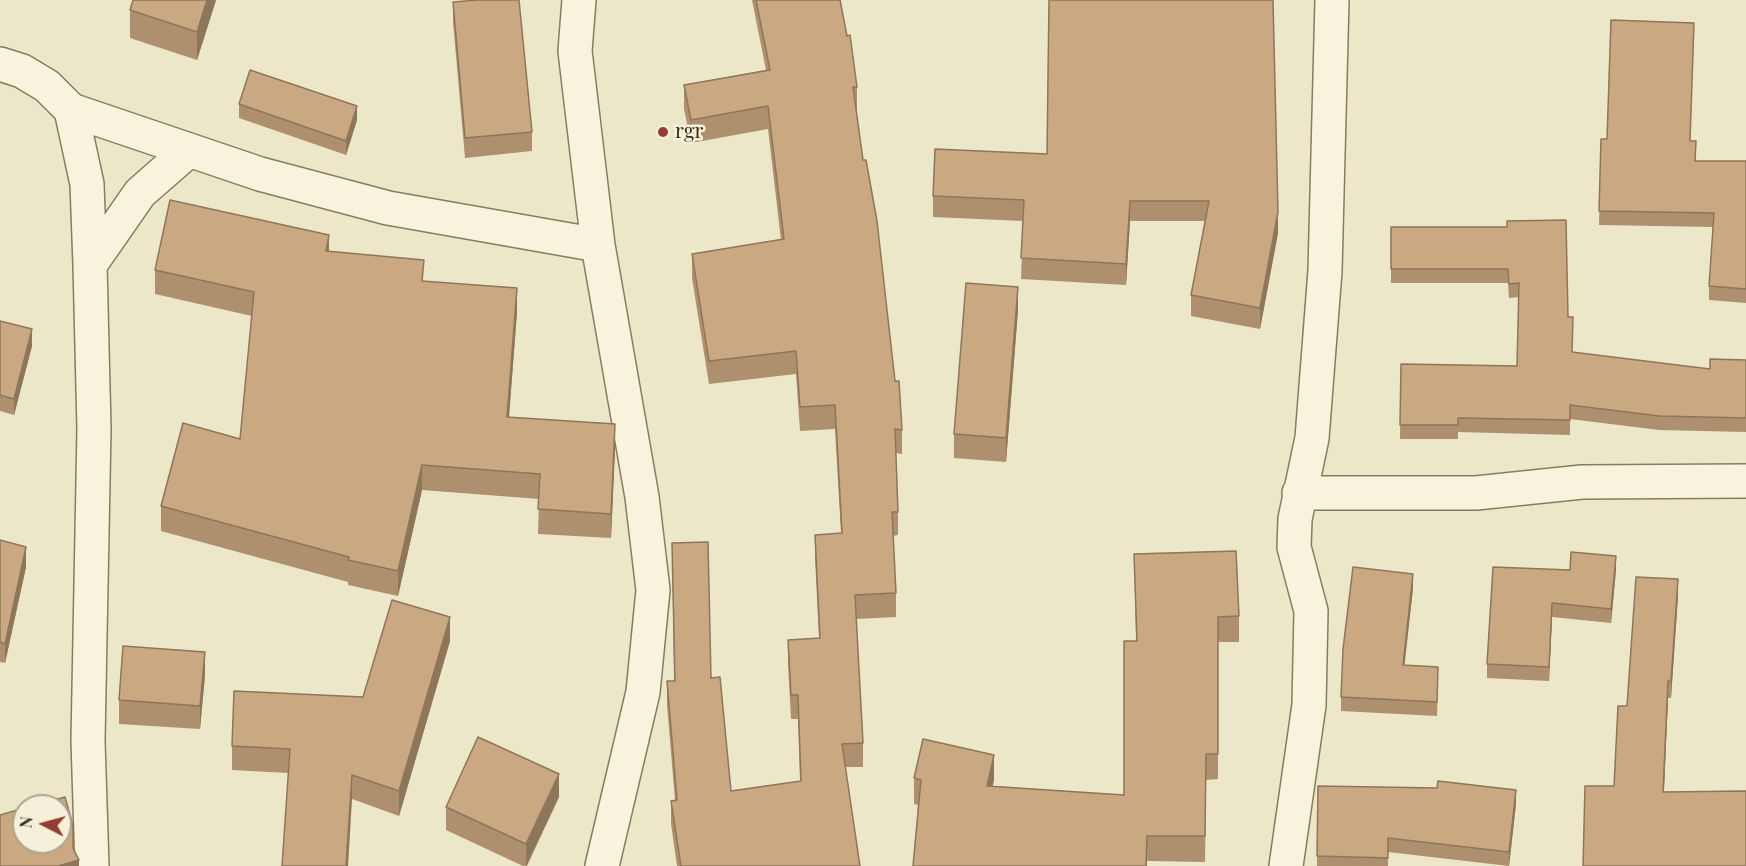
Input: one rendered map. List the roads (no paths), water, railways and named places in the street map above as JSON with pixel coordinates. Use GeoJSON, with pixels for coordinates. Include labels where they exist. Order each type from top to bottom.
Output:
{"type":"FeatureCollection","features":[{"type":"Feature","properties":{"kind":"street"},"geometry":{"type":"LineString","coordinates":[[579,0],[574,51],[598,245],[642,497],[653,590],[643,692],[602,866]]}},
{"type":"Feature","properties":{"kind":"street"},"geometry":{"type":"LineString","coordinates":[[1286,866],[1294,827],[1310,683],[1311,611],[1294,548],[1299,493],[1312,438],[1325,271],[1332,0]]}},
{"type":"Feature","properties":{"kind":"street"},"geometry":{"type":"LineString","coordinates":[[0,64],[22,71],[47,86],[71,111],[188,151],[388,208],[598,245]]}},
{"type":"Feature","properties":{"kind":"street"},"geometry":{"type":"LineString","coordinates":[[71,111],[87,184],[90,265],[94,429],[88,741],[92,866]]}},
{"type":"Feature","properties":{"kind":"street"},"geometry":{"type":"LineString","coordinates":[[90,265],[140,193],[188,151]]}},
{"type":"Feature","properties":{"kind":"street"},"geometry":{"type":"LineString","coordinates":[[1299,493],[1476,493],[1582,482],[1746,481]]}},
{"type":"Feature","properties":{"kind":"place","name":"rgr"},"geometry":{"type":"Point","coordinates":[663,132]}}]}
